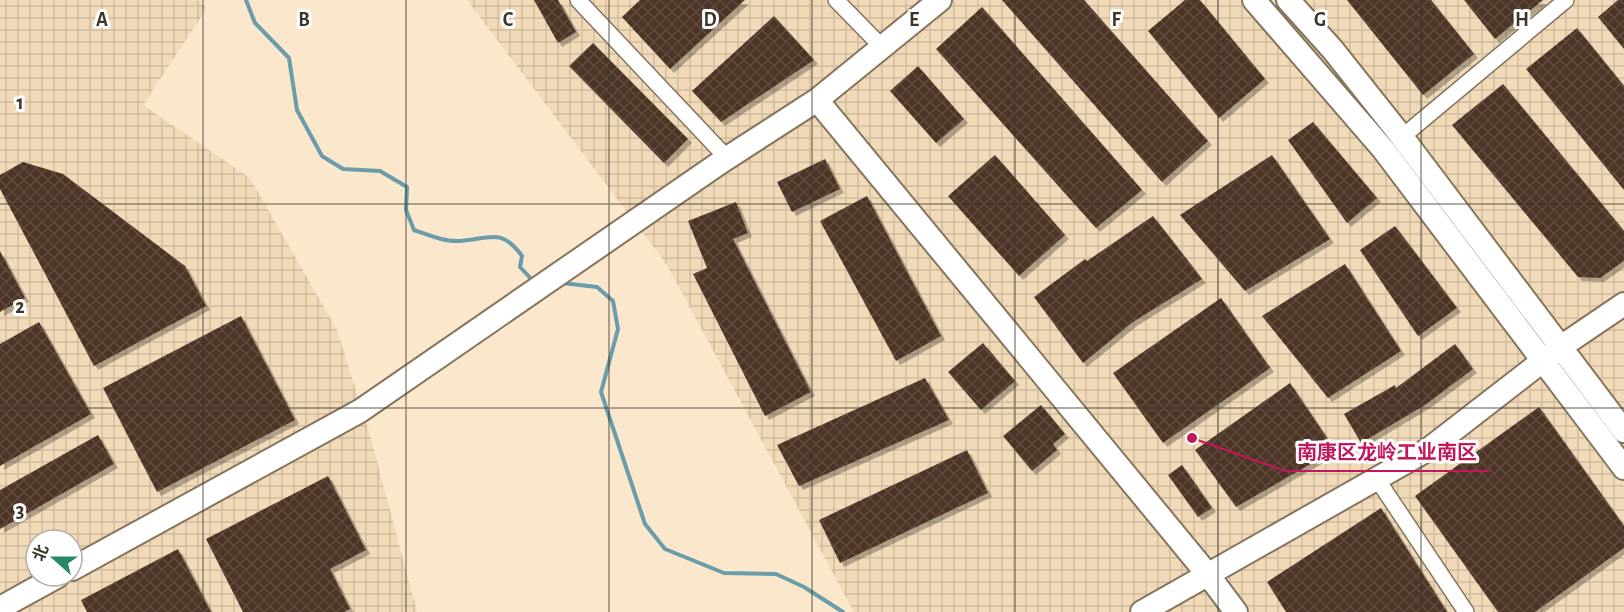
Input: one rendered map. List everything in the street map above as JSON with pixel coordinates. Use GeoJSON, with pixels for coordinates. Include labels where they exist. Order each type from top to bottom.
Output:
{"type":"FeatureCollection","features":[{"type":"Feature","properties":{"kind":"street"},"geometry":{"type":"LineString","coordinates":[[578,0],[727,158]]}},
{"type":"Feature","properties":{"kind":"street"},"geometry":{"type":"LineString","coordinates":[[836,0],[882,47]]}},
{"type":"Feature","properties":{"kind":"street"},"geometry":{"type":"LineString","coordinates":[[84,562],[360,411],[727,158],[817,100],[940,0]]}},
{"type":"Feature","properties":{"kind":"street"},"geometry":{"type":"LineString","coordinates":[[1254,0],[1383,149],[1624,468]]}},
{"type":"Feature","properties":{"kind":"street"},"geometry":{"type":"LineString","coordinates":[[1288,0],[1333,50],[1402,137],[1624,430]]}},
{"type":"Feature","properties":{"kind":"street"},"geometry":{"type":"LineString","coordinates":[[1402,137],[1566,0]]}},
{"type":"Feature","properties":{"kind":"street"},"geometry":{"type":"LineString","coordinates":[[817,100],[1209,576],[1236,612]]}},
{"type":"Feature","properties":{"kind":"street"},"geometry":{"type":"LineString","coordinates":[[1142,612],[1429,449],[1562,346],[1624,304]]}},
{"type":"Feature","properties":{"kind":"street"},"geometry":{"type":"LineString","coordinates":[[1377,479],[1466,612]]}},
{"type":"Feature","properties":{"kind":"street"},"geometry":{"type":"LineString","coordinates":[[0,608],[36,588]]}},
{"type":"Feature","properties":{"kind":"shaded area"},"geometry":{"type":"Polygon","coordinates":[[[0,0],[198,0],[207,8],[143,105],[250,178],[337,330],[370,435],[417,612],[0,612],[0,0]]]}},
{"type":"Feature","properties":{"kind":"shaded area"},"geometry":{"type":"Polygon","coordinates":[[[467,0],[1624,0],[1624,612],[854,612],[667,265],[467,0]]]}},
{"type":"Feature","properties":{"kind":"building"},"geometry":{"type":"Polygon","coordinates":[[[534,0],[558,0],[576,32],[558,43],[534,0]]]}},
{"type":"Feature","properties":{"kind":"building"},"geometry":{"type":"Polygon","coordinates":[[[640,0],[745,0],[670,69],[622,17],[640,0]]]}},
{"type":"Feature","properties":{"kind":"building"},"geometry":{"type":"Polygon","coordinates":[[[1002,0],[1084,0],[1208,141],[1162,182],[1002,0]]]}},
{"type":"Feature","properties":{"kind":"building"},"geometry":{"type":"Polygon","coordinates":[[[1185,0],[1200,0],[1265,79],[1219,118],[1148,31],[1185,0]]]}},
{"type":"Feature","properties":{"kind":"building"},"geometry":{"type":"Polygon","coordinates":[[[1347,0],[1431,0],[1474,54],[1423,95],[1347,0]]]}},
{"type":"Feature","properties":{"kind":"building"},"geometry":{"type":"Polygon","coordinates":[[[1464,0],[1543,0],[1495,39],[1464,0]]]}},
{"type":"Feature","properties":{"kind":"building"},"geometry":{"type":"Polygon","coordinates":[[[1618,0],[1624,0],[1624,49],[1598,17],[1618,0]]]}},
{"type":"Feature","properties":{"kind":"building"},"geometry":{"type":"Polygon","coordinates":[[[982,7],[1142,190],[1096,228],[936,49],[982,7]]]}},
{"type":"Feature","properties":{"kind":"building"},"geometry":{"type":"Polygon","coordinates":[[[774,16],[814,60],[721,122],[692,91],[774,16]]]}},
{"type":"Feature","properties":{"kind":"building"},"geometry":{"type":"Polygon","coordinates":[[[1577,28],[1624,86],[1624,190],[1526,69],[1577,28]]]}},
{"type":"Feature","properties":{"kind":"building"},"geometry":{"type":"Polygon","coordinates":[[[593,43],[688,139],[664,163],[569,66],[593,43]]]}},
{"type":"Feature","properties":{"kind":"building"},"geometry":{"type":"Polygon","coordinates":[[[918,66],[964,119],[936,143],[890,91],[918,66]]]}},
{"type":"Feature","properties":{"kind":"building"},"geometry":{"type":"Polygon","coordinates":[[[1503,84],[1624,231],[1624,261],[1600,278],[1578,277],[1452,125],[1503,84]]]}},
{"type":"Feature","properties":{"kind":"building"},"geometry":{"type":"Polygon","coordinates":[[[1313,122],[1377,198],[1347,223],[1288,140],[1313,122]]]}},
{"type":"Feature","properties":{"kind":"building"},"geometry":{"type":"Polygon","coordinates":[[[995,155],[1065,235],[1019,276],[948,196],[995,155]]]}},
{"type":"Feature","properties":{"kind":"building"},"geometry":{"type":"Polygon","coordinates":[[[1272,155],[1330,239],[1245,291],[1180,215],[1272,155]]]}},
{"type":"Feature","properties":{"kind":"building"},"geometry":{"type":"Polygon","coordinates":[[[825,159],[840,189],[792,212],[777,182],[825,159]]]}},
{"type":"Feature","properties":{"kind":"building"},"geometry":{"type":"Polygon","coordinates":[[[23,162],[63,174],[185,266],[206,306],[94,366],[0,189],[0,175],[23,162]]]}},
{"type":"Feature","properties":{"kind":"building"},"geometry":{"type":"Polygon","coordinates":[[[867,196],[941,336],[896,361],[820,221],[867,196]]]}},
{"type":"Feature","properties":{"kind":"building"},"geometry":{"type":"Polygon","coordinates":[[[736,202],[748,233],[733,239],[811,392],[765,416],[693,274],[707,268],[688,221],[736,202]]]}},
{"type":"Feature","properties":{"kind":"building"},"geometry":{"type":"Polygon","coordinates":[[[1153,216],[1202,279],[1133,322],[1083,363],[1034,297],[1085,259],[1087,261],[1153,216]]]}},
{"type":"Feature","properties":{"kind":"building"},"geometry":{"type":"Polygon","coordinates":[[[1395,226],[1457,308],[1418,336],[1360,250],[1395,226]]]}},
{"type":"Feature","properties":{"kind":"building"},"geometry":{"type":"Polygon","coordinates":[[[0,251],[25,298],[0,312],[0,251]]]}},
{"type":"Feature","properties":{"kind":"building"},"geometry":{"type":"Polygon","coordinates":[[[1345,264],[1401,351],[1328,398],[1262,316],[1345,264]]]}},
{"type":"Feature","properties":{"kind":"building"},"geometry":{"type":"Polygon","coordinates":[[[1221,298],[1270,368],[1163,443],[1113,373],[1221,298]]]}},
{"type":"Feature","properties":{"kind":"building"},"geometry":{"type":"Polygon","coordinates":[[[241,316],[295,420],[157,492],[103,388],[241,316]]]}},
{"type":"Feature","properties":{"kind":"building"},"geometry":{"type":"Polygon","coordinates":[[[39,322],[91,414],[0,466],[0,344],[39,322]]]}},
{"type":"Feature","properties":{"kind":"building"},"geometry":{"type":"Polygon","coordinates":[[[983,343],[1015,381],[981,410],[948,372],[983,343]]]}},
{"type":"Feature","properties":{"kind":"building"},"geometry":{"type":"Polygon","coordinates":[[[1455,344],[1473,369],[1425,405],[1361,443],[1344,414],[1395,385],[1396,388],[1455,344]]]}},
{"type":"Feature","properties":{"kind":"building"},"geometry":{"type":"Polygon","coordinates":[[[925,378],[949,420],[799,486],[777,445],[925,378]]]}},
{"type":"Feature","properties":{"kind":"building"},"geometry":{"type":"Polygon","coordinates":[[[1290,383],[1335,450],[1236,507],[1195,450],[1290,383]]]}},
{"type":"Feature","properties":{"kind":"building"},"geometry":{"type":"Polygon","coordinates":[[[1041,405],[1065,434],[1053,444],[1057,450],[1032,471],[1003,436],[1041,405]]]}},
{"type":"Feature","properties":{"kind":"building"},"geometry":{"type":"Polygon","coordinates":[[[1539,407],[1624,526],[1624,548],[1535,612],[1498,612],[1415,496],[1539,407]]]}},
{"type":"Feature","properties":{"kind":"building"},"geometry":{"type":"Polygon","coordinates":[[[98,435],[114,464],[0,529],[0,490],[98,435]]]}},
{"type":"Feature","properties":{"kind":"building"},"geometry":{"type":"Polygon","coordinates":[[[967,450],[988,493],[840,563],[819,520],[967,450]]]}},
{"type":"Feature","properties":{"kind":"building"},"geometry":{"type":"Polygon","coordinates":[[[1182,465],[1212,508],[1198,517],[1168,475],[1182,465]]]}},
{"type":"Feature","properties":{"kind":"building"},"geometry":{"type":"Polygon","coordinates":[[[328,476],[366,550],[330,569],[350,609],[344,612],[243,612],[206,539],[328,476]]]}},
{"type":"Feature","properties":{"kind":"building"},"geometry":{"type":"Polygon","coordinates":[[[1381,508],[1447,612],[1286,612],[1267,582],[1381,508]]]}},
{"type":"Feature","properties":{"kind":"building"},"geometry":{"type":"Polygon","coordinates":[[[178,549],[211,612],[87,612],[81,600],[178,549]]]}},
{"type":"Feature","properties":{"kind":"waterway"},"geometry":{"type":"LineString","coordinates":[[246,0],[255,23],[289,58],[297,110],[322,156],[343,169],[380,171],[407,187],[406,210],[414,230],[448,240],[494,237],[508,241],[522,256],[520,267],[534,282]]}},
{"type":"Feature","properties":{"kind":"waterway"},"geometry":{"type":"LineString","coordinates":[[562,283],[597,287],[613,301],[618,329],[601,392],[645,524],[665,549],[724,573],[776,574],[804,587],[843,612]]}},
{"type":"Feature","properties":{"kind":"place","name":"南康区龙岭工业南区"},"geometry":{"type":"Point","coordinates":[1192,438]}}]}
